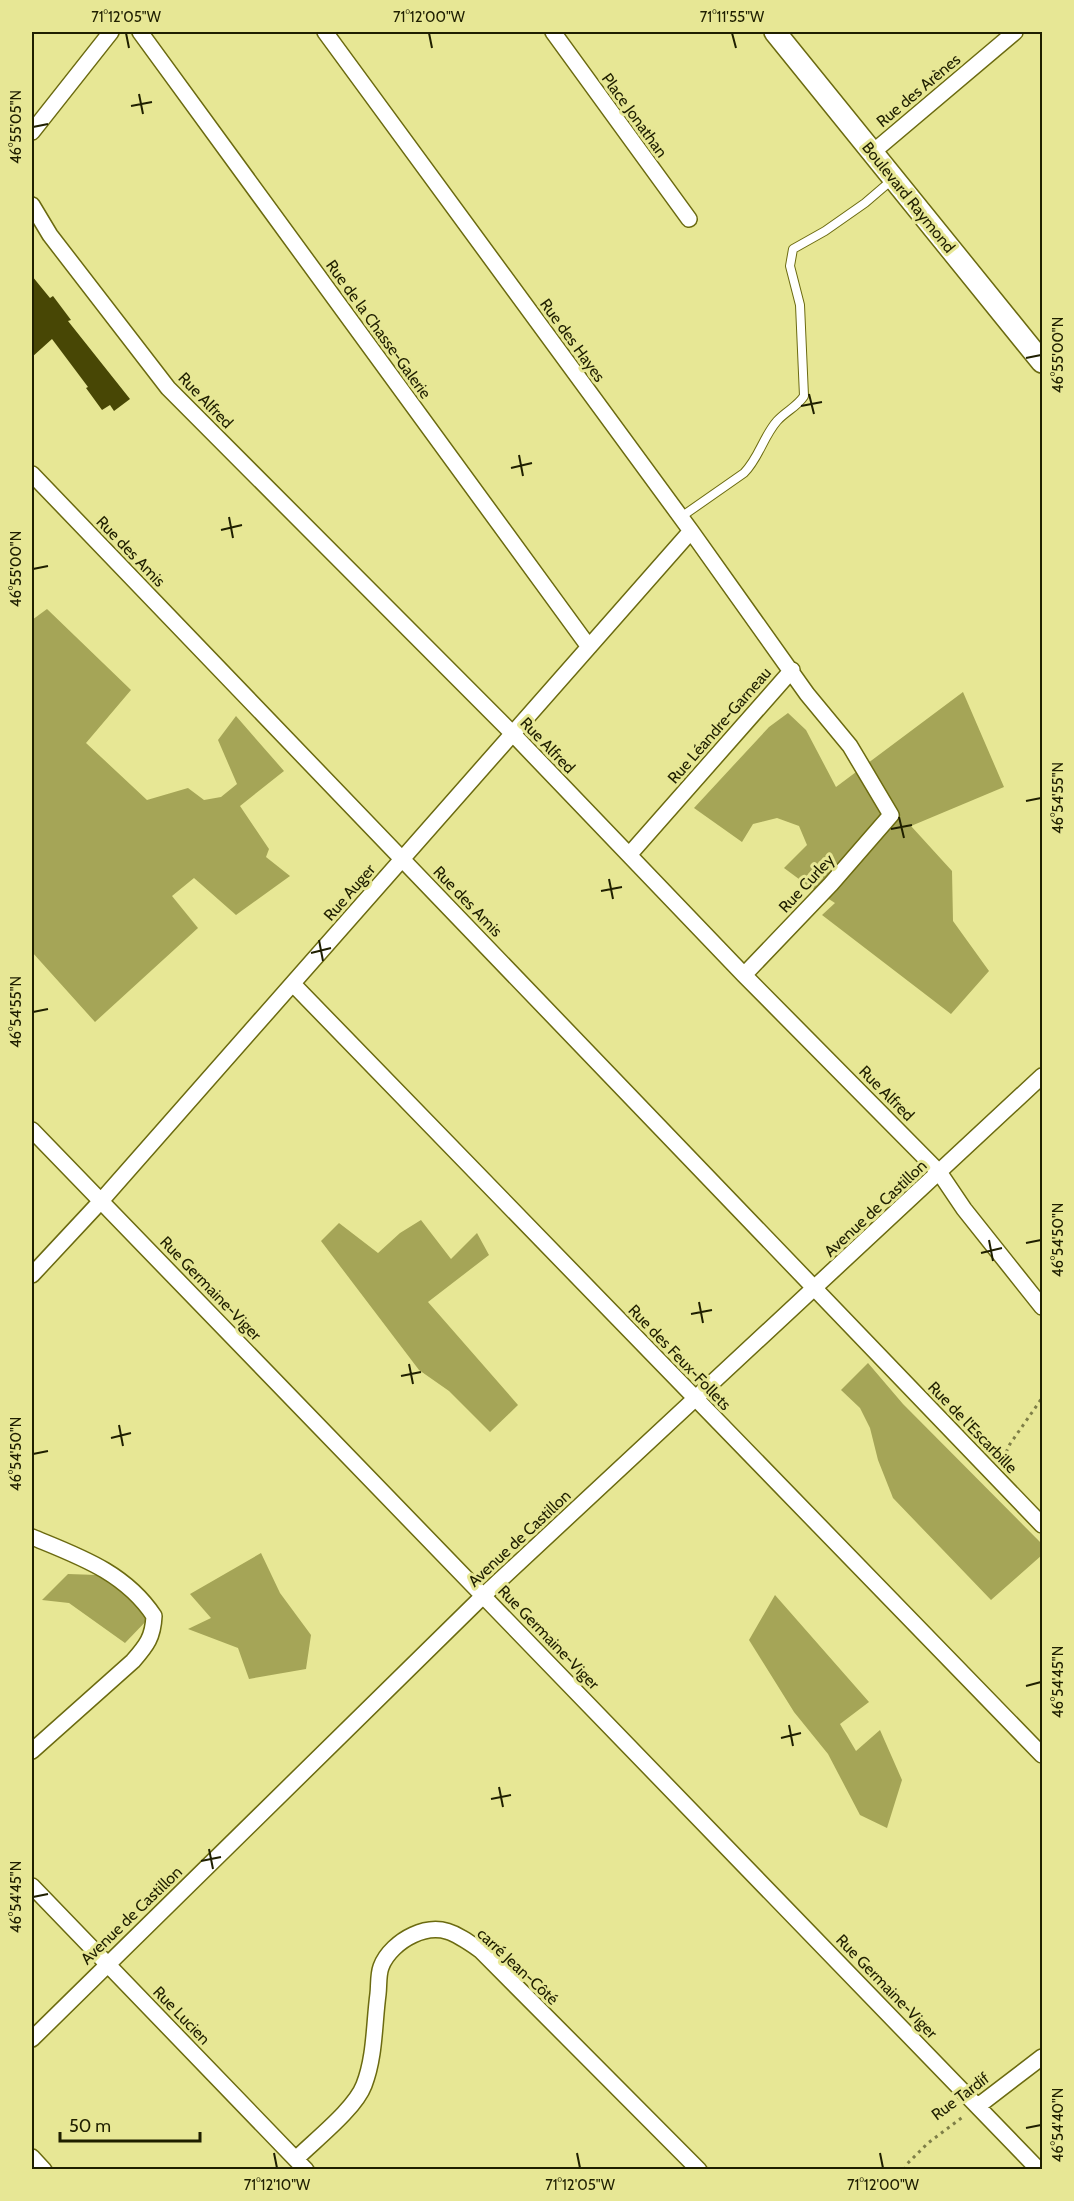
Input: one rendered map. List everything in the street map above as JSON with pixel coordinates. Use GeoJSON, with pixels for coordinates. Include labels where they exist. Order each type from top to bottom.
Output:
{"type":"FeatureCollection","features":[{"type":"Feature","properties":{"kind":"street"},"geometry":{"type":"LineString","coordinates":[[32,132],[111,32]]}},
{"type":"Feature","properties":{"kind":"street","name":"Rue de la Chasse-Galerie"},"geometry":{"type":"LineString","coordinates":[[140,32],[589,647]]}},
{"type":"Feature","properties":{"kind":"street","name":"Rue des Hayes"},"geometry":{"type":"LineString","coordinates":[[325,32],[792,670]]}},
{"type":"Feature","properties":{"kind":"street","name":"Place Jonathan"},"geometry":{"type":"LineString","coordinates":[[553,32],[689,219]]}},
{"type":"Feature","properties":{"kind":"street","name":"Boulevard Raymond"},"geometry":{"type":"LineString","coordinates":[[775,32],[1042,362]]}},
{"type":"Feature","properties":{"kind":"street","name":"Rue des Arènes"},"geometry":{"type":"LineString","coordinates":[[873,152],[1015,32]]}},
{"type":"Feature","properties":{"kind":"street","name":"Rue Alfred"},"geometry":{"type":"LineString","coordinates":[[32,205],[50,235],[168,388],[513,734],[744,975],[939,1172],[964,1209],[1042,1307]]}},
{"type":"Feature","properties":{"kind":"street","name":"Rue des Amis"},"geometry":{"type":"LineString","coordinates":[[32,474],[878,1354]]}},
{"type":"Feature","properties":{"kind":"street","name":"Rue Auger"},"geometry":{"type":"LineString","coordinates":[[32,1275],[101,1201],[692,531]]}},
{"type":"Feature","properties":{"kind":"street","name":"Rue Léandre-Garneau"},"geometry":{"type":"LineString","coordinates":[[629,855],[792,670],[807,694],[850,746],[891,815]]}},
{"type":"Feature","properties":{"kind":"street","name":"Rue Curley"},"geometry":{"type":"LineString","coordinates":[[744,975],[831,884],[891,815]]}},
{"type":"Feature","properties":{"kind":"street","name":"Rue des Feux-Follets"},"geometry":{"type":"LineString","coordinates":[[293,984],[1042,1755]]}},
{"type":"Feature","properties":{"kind":"street","name":"Avenue de Castillon"},"geometry":{"type":"LineString","coordinates":[[32,2039],[484,1595],[1042,1076]]}},
{"type":"Feature","properties":{"kind":"street","name":"Rue Germaine-Viger"},"geometry":{"type":"LineString","coordinates":[[32,1130],[1039,2169]]}},
{"type":"Feature","properties":{"kind":"street","name":"Rue de l'Escarbille"},"geometry":{"type":"LineString","coordinates":[[878,1354],[1042,1525]]}},
{"type":"Feature","properties":{"kind":"street"},"geometry":{"type":"LineString","coordinates":[[32,1537],[90,1561],[113,1574],[134,1591],[154,1616],[154,1631],[146,1646],[133,1661],[32,1751]]}},
{"type":"Feature","properties":{"kind":"street","name":"Rue Lucien"},"geometry":{"type":"LineString","coordinates":[[32,1886],[301,2164]]}},
{"type":"Feature","properties":{"kind":"street","name":"carré Jean-Côté"},"geometry":{"type":"LineString","coordinates":[[301,2164],[363,2088],[370,2069],[381,1968],[390,1953],[405,1939],[420,1932],[440,1929],[457,1935],[480,1950],[699,2169]]}},
{"type":"Feature","properties":{"kind":"street","name":"Rue Tardif"},"geometry":{"type":"LineString","coordinates":[[978,2106],[1042,2057]]}},
{"type":"Feature","properties":{"kind":"street"},"geometry":{"type":"LineString","coordinates":[[32,2157],[44,2169]]}},
{"type":"Feature","properties":{"kind":"lane"},"geometry":{"type":"LineString","coordinates":[[681,517],[744,473],[777,420],[799,404],[804,396],[800,305],[789,266],[793,249],[825,231],[865,203],[894,178]]}},
{"type":"Feature","properties":{"kind":"path"},"geometry":{"type":"LineString","coordinates":[[995,1476],[1010,1444],[1042,1398]]}},
{"type":"Feature","properties":{"kind":"path","name":"Rue Tardif"},"geometry":{"type":"LineString","coordinates":[[905,2169],[906,2165],[928,2143],[978,2106]]}},
{"type":"Feature","properties":{"kind":"shaded area"},"geometry":{"type":"Polygon","coordinates":[[[47,609],[131,690],[86,743],[147,800],[188,788],[204,800],[221,797],[237,784],[218,740],[236,716],[284,771],[240,806],[269,849],[266,857],[290,876],[236,915],[194,878],[172,896],[198,928],[95,1022],[32,952],[32,620],[47,609]]]}},
{"type":"Feature","properties":{"kind":"shaded area"},"geometry":{"type":"Polygon","coordinates":[[[963,692],[1004,787],[911,826],[952,871],[953,921],[989,971],[951,1014],[822,915],[835,903],[784,868],[807,845],[799,826],[777,818],[753,824],[742,842],[694,808],[769,727],[788,713],[806,730],[836,787],[963,692]]]}},
{"type":"Feature","properties":{"kind":"shaded area"},"geometry":{"type":"Polygon","coordinates":[[[421,1220],[451,1259],[477,1233],[489,1255],[428,1302],[518,1405],[490,1432],[449,1391],[419,1370],[321,1241],[339,1223],[378,1253],[400,1233],[421,1220]]]}},
{"type":"Feature","properties":{"kind":"shaded area"},"geometry":{"type":"Polygon","coordinates":[[[868,1363],[903,1404],[1042,1544],[1042,1555],[991,1600],[893,1498],[878,1460],[870,1428],[860,1408],[841,1390],[868,1363]]]}},
{"type":"Feature","properties":{"kind":"shaded area"},"geometry":{"type":"Polygon","coordinates":[[[261,1553],[280,1593],[311,1635],[306,1669],[249,1679],[238,1648],[188,1629],[211,1618],[190,1594],[261,1553]]]}},
{"type":"Feature","properties":{"kind":"shaded area"},"geometry":{"type":"Polygon","coordinates":[[[68,1574],[97,1575],[115,1584],[150,1617],[125,1643],[69,1603],[42,1600],[68,1574]]]}},
{"type":"Feature","properties":{"kind":"shaded area"},"geometry":{"type":"Polygon","coordinates":[[[775,1595],[869,1702],[840,1724],[856,1751],[880,1730],[902,1780],[887,1828],[860,1815],[828,1754],[794,1712],[749,1640],[775,1595]]]}},
{"type":"Feature","properties":{"kind":"building"},"geometry":{"type":"Polygon","coordinates":[[[32,276],[50,298],[53,296],[71,320],[68,321],[130,399],[114,411],[110,405],[102,410],[52,339],[32,357],[32,276]]]}}]}
